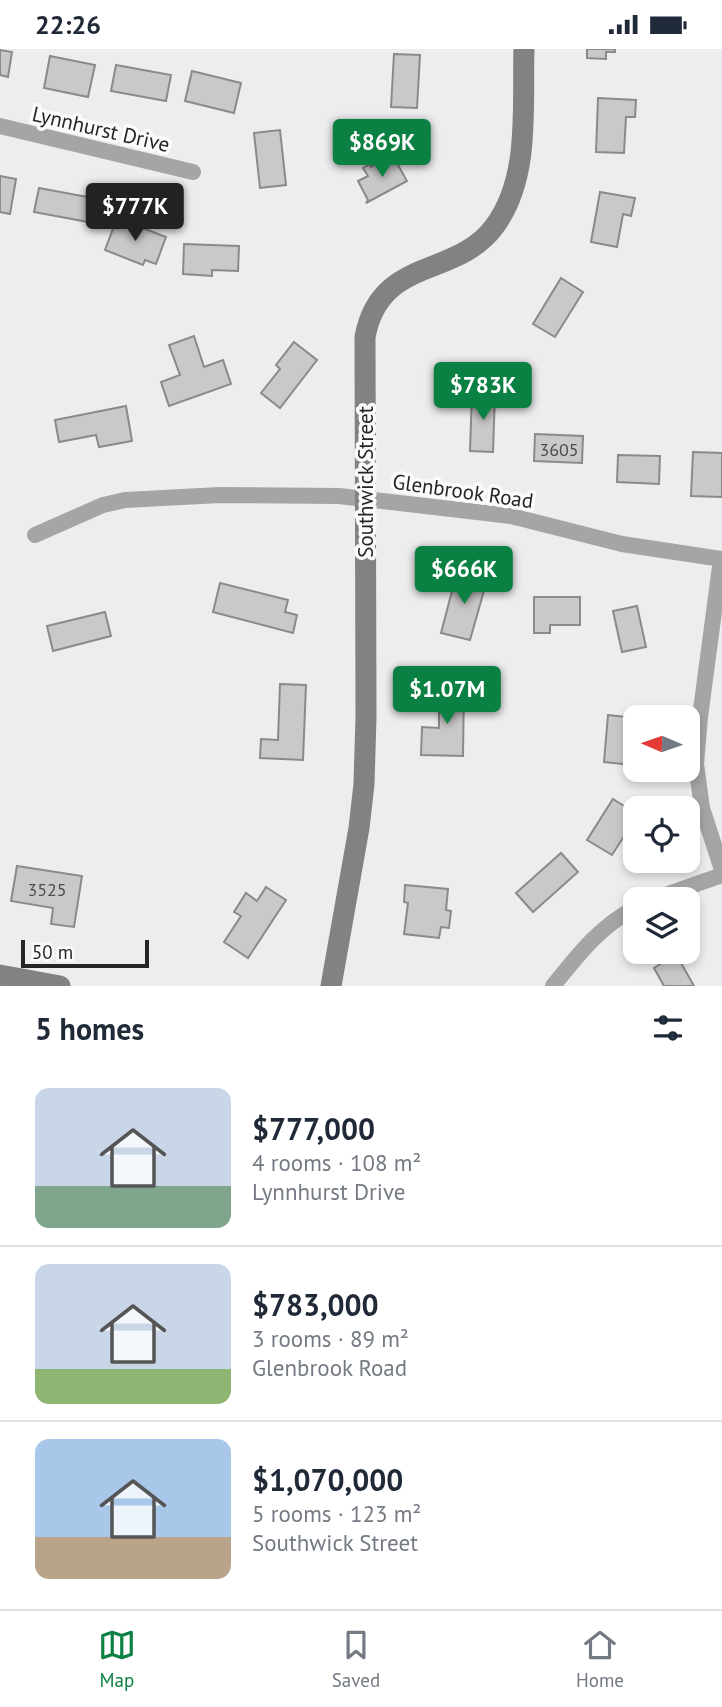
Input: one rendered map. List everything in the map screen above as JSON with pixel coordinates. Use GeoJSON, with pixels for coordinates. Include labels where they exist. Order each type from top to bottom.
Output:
{"type":"FeatureCollection","features":[{"type":"Feature","properties":{"kind":"street","name":"Southwick Street"},"geometry":{"type":"LineString","coordinates":[[331,986],[359,828],[364,784],[365,337],[368,322],[373,308],[385,292],[403,279],[465,252],[494,227],[506,208],[521,153],[523,49]]}},
{"type":"Feature","properties":{"kind":"street","name":"Lynnhurst Drive"},"geometry":{"type":"LineString","coordinates":[[0,126],[193,172]]}},
{"type":"Feature","properties":{"kind":"street","name":"Glenbrook Road"},"geometry":{"type":"LineString","coordinates":[[35,535],[103,505],[125,500],[220,495],[339,496],[511,516],[622,544],[721,559]]}},
{"type":"Feature","properties":{"kind":"street"},"geometry":{"type":"LineString","coordinates":[[721,559],[696,764],[702,808],[713,849],[722,870]]}},
{"type":"Feature","properties":{"kind":"street"},"geometry":{"type":"LineString","coordinates":[[688,887],[722,875]]}},
{"type":"Feature","properties":{"kind":"street"},"geometry":{"type":"LineString","coordinates":[[553,986],[586,944],[623,916]]}},
{"type":"Feature","properties":{"kind":"street"},"geometry":{"type":"LineString","coordinates":[[0,975],[60,986]]}},
{"type":"Feature","properties":{"kind":"building"},"geometry":{"type":"Polygon","coordinates":[[[587,49],[615,49],[615,52],[606,52],[606,59],[587,58],[587,49]]]}},
{"type":"Feature","properties":{"kind":"building"},"geometry":{"type":"Polygon","coordinates":[[[0,50],[12,52],[8,77],[0,75],[0,50]]]}},
{"type":"Feature","properties":{"kind":"building"},"geometry":{"type":"Polygon","coordinates":[[[394,54],[420,55],[417,108],[391,107],[394,54]]]}},
{"type":"Feature","properties":{"kind":"building"},"geometry":{"type":"Polygon","coordinates":[[[50,56],[95,65],[88,97],[44,88],[50,56]]]}},
{"type":"Feature","properties":{"kind":"building"},"geometry":{"type":"Polygon","coordinates":[[[116,65],[171,75],[166,101],[111,91],[116,65]]]}},
{"type":"Feature","properties":{"kind":"building"},"geometry":{"type":"Polygon","coordinates":[[[192,71],[241,83],[234,113],[185,101],[192,71]]]}},
{"type":"Feature","properties":{"kind":"building"},"geometry":{"type":"Polygon","coordinates":[[[598,98],[636,100],[635,117],[626,117],[624,153],[596,152],[598,98]]]}},
{"type":"Feature","properties":{"kind":"building"},"geometry":{"type":"Polygon","coordinates":[[[280,130],[286,185],[260,188],[254,133],[280,130]]]}},
{"type":"Feature","properties":{"kind":"building"},"geometry":{"type":"Polygon","coordinates":[[[393,156],[407,181],[366,203],[368,200],[358,181],[368,176],[363,168],[393,156]]]}},
{"type":"Feature","properties":{"kind":"building"},"geometry":{"type":"Polygon","coordinates":[[[0,176],[16,179],[10,214],[0,212],[0,176]]]}},
{"type":"Feature","properties":{"kind":"building"},"geometry":{"type":"Polygon","coordinates":[[[39,188],[93,198],[88,222],[34,212],[39,188]]]}},
{"type":"Feature","properties":{"kind":"building"},"geometry":{"type":"Polygon","coordinates":[[[600,192],[635,198],[631,216],[623,214],[617,247],[591,242],[600,192]]]}},
{"type":"Feature","properties":{"kind":"building"},"geometry":{"type":"Polygon","coordinates":[[[117,218],[166,237],[156,264],[145,260],[143,265],[105,250],[117,218]]]}},
{"type":"Feature","properties":{"kind":"building"},"geometry":{"type":"Polygon","coordinates":[[[184,244],[239,246],[238,271],[212,270],[212,276],[183,274],[184,244]]]}},
{"type":"Feature","properties":{"kind":"building"},"geometry":{"type":"Polygon","coordinates":[[[561,278],[583,292],[555,337],[533,324],[561,278]]]}},
{"type":"Feature","properties":{"kind":"building"},"geometry":{"type":"Polygon","coordinates":[[[194,336],[204,367],[223,360],[231,384],[169,406],[161,382],[180,375],[169,345],[194,336]]]}},
{"type":"Feature","properties":{"kind":"building"},"geometry":{"type":"Polygon","coordinates":[[[294,342],[317,360],[280,408],[261,393],[280,369],[276,365],[294,342]]]}},
{"type":"Feature","properties":{"kind":"building"},"geometry":{"type":"Polygon","coordinates":[[[472,393],[495,393],[493,452],[470,451],[472,393]]]}},
{"type":"Feature","properties":{"kind":"building"},"geometry":{"type":"Polygon","coordinates":[[[126,406],[132,441],[99,447],[96,435],[59,442],[55,420],[126,406]]]}},
{"type":"Feature","properties":{"kind":"building"},"geometry":{"type":"Polygon","coordinates":[[[535,434],[583,436],[582,463],[534,461],[535,434]]]}},
{"type":"Feature","properties":{"kind":"building"},"geometry":{"type":"Polygon","coordinates":[[[693,452],[722,453],[722,497],[691,496],[693,452]]]}},
{"type":"Feature","properties":{"kind":"building"},"geometry":{"type":"Polygon","coordinates":[[[618,455],[660,456],[659,484],[617,482],[618,455]]]}},
{"type":"Feature","properties":{"kind":"building"},"geometry":{"type":"Polygon","coordinates":[[[457,572],[487,580],[470,640],[441,633],[457,572]]]}},
{"type":"Feature","properties":{"kind":"building"},"geometry":{"type":"Polygon","coordinates":[[[220,583],[288,600],[285,612],[297,615],[293,633],[213,612],[220,583]]]}},
{"type":"Feature","properties":{"kind":"building"},"geometry":{"type":"Polygon","coordinates":[[[534,597],[580,597],[580,625],[550,625],[550,633],[534,633],[534,597]]]}},
{"type":"Feature","properties":{"kind":"building"},"geometry":{"type":"Polygon","coordinates":[[[637,606],[646,647],[622,652],[613,611],[637,606]]]}},
{"type":"Feature","properties":{"kind":"building"},"geometry":{"type":"Polygon","coordinates":[[[105,612],[111,636],[53,651],[47,626],[105,612]]]}},
{"type":"Feature","properties":{"kind":"building"},"geometry":{"type":"Polygon","coordinates":[[[280,684],[306,685],[303,760],[260,758],[261,739],[278,740],[280,684]]]}},
{"type":"Feature","properties":{"kind":"building"},"geometry":{"type":"Polygon","coordinates":[[[439,687],[464,687],[463,756],[421,755],[422,727],[439,728],[439,687]]]}},
{"type":"Feature","properties":{"kind":"building"},"geometry":{"type":"Polygon","coordinates":[[[608,715],[623,717],[623,764],[604,762],[608,715]]]}},
{"type":"Feature","properties":{"kind":"building"},"geometry":{"type":"Polygon","coordinates":[[[613,799],[623,805],[623,838],[612,855],[587,840],[613,799]]]}},
{"type":"Feature","properties":{"kind":"building"},"geometry":{"type":"Polygon","coordinates":[[[561,853],[578,872],[533,912],[516,893],[561,853]]]}},
{"type":"Feature","properties":{"kind":"building"},"geometry":{"type":"Polygon","coordinates":[[[17,866],[82,876],[74,927],[51,924],[53,908],[11,901],[17,866]]]}},
{"type":"Feature","properties":{"kind":"building"},"geometry":{"type":"Polygon","coordinates":[[[405,885],[448,889],[446,910],[451,911],[449,928],[441,927],[439,938],[404,934],[408,903],[404,902],[405,885]]]}},
{"type":"Feature","properties":{"kind":"building"},"geometry":{"type":"Polygon","coordinates":[[[266,887],[286,900],[248,958],[224,942],[241,916],[234,912],[246,893],[257,901],[266,887]]]}},
{"type":"Feature","properties":{"kind":"building"},"geometry":{"type":"Polygon","coordinates":[[[660,964],[682,964],[694,986],[664,986],[654,968],[660,964]]]}}]}
